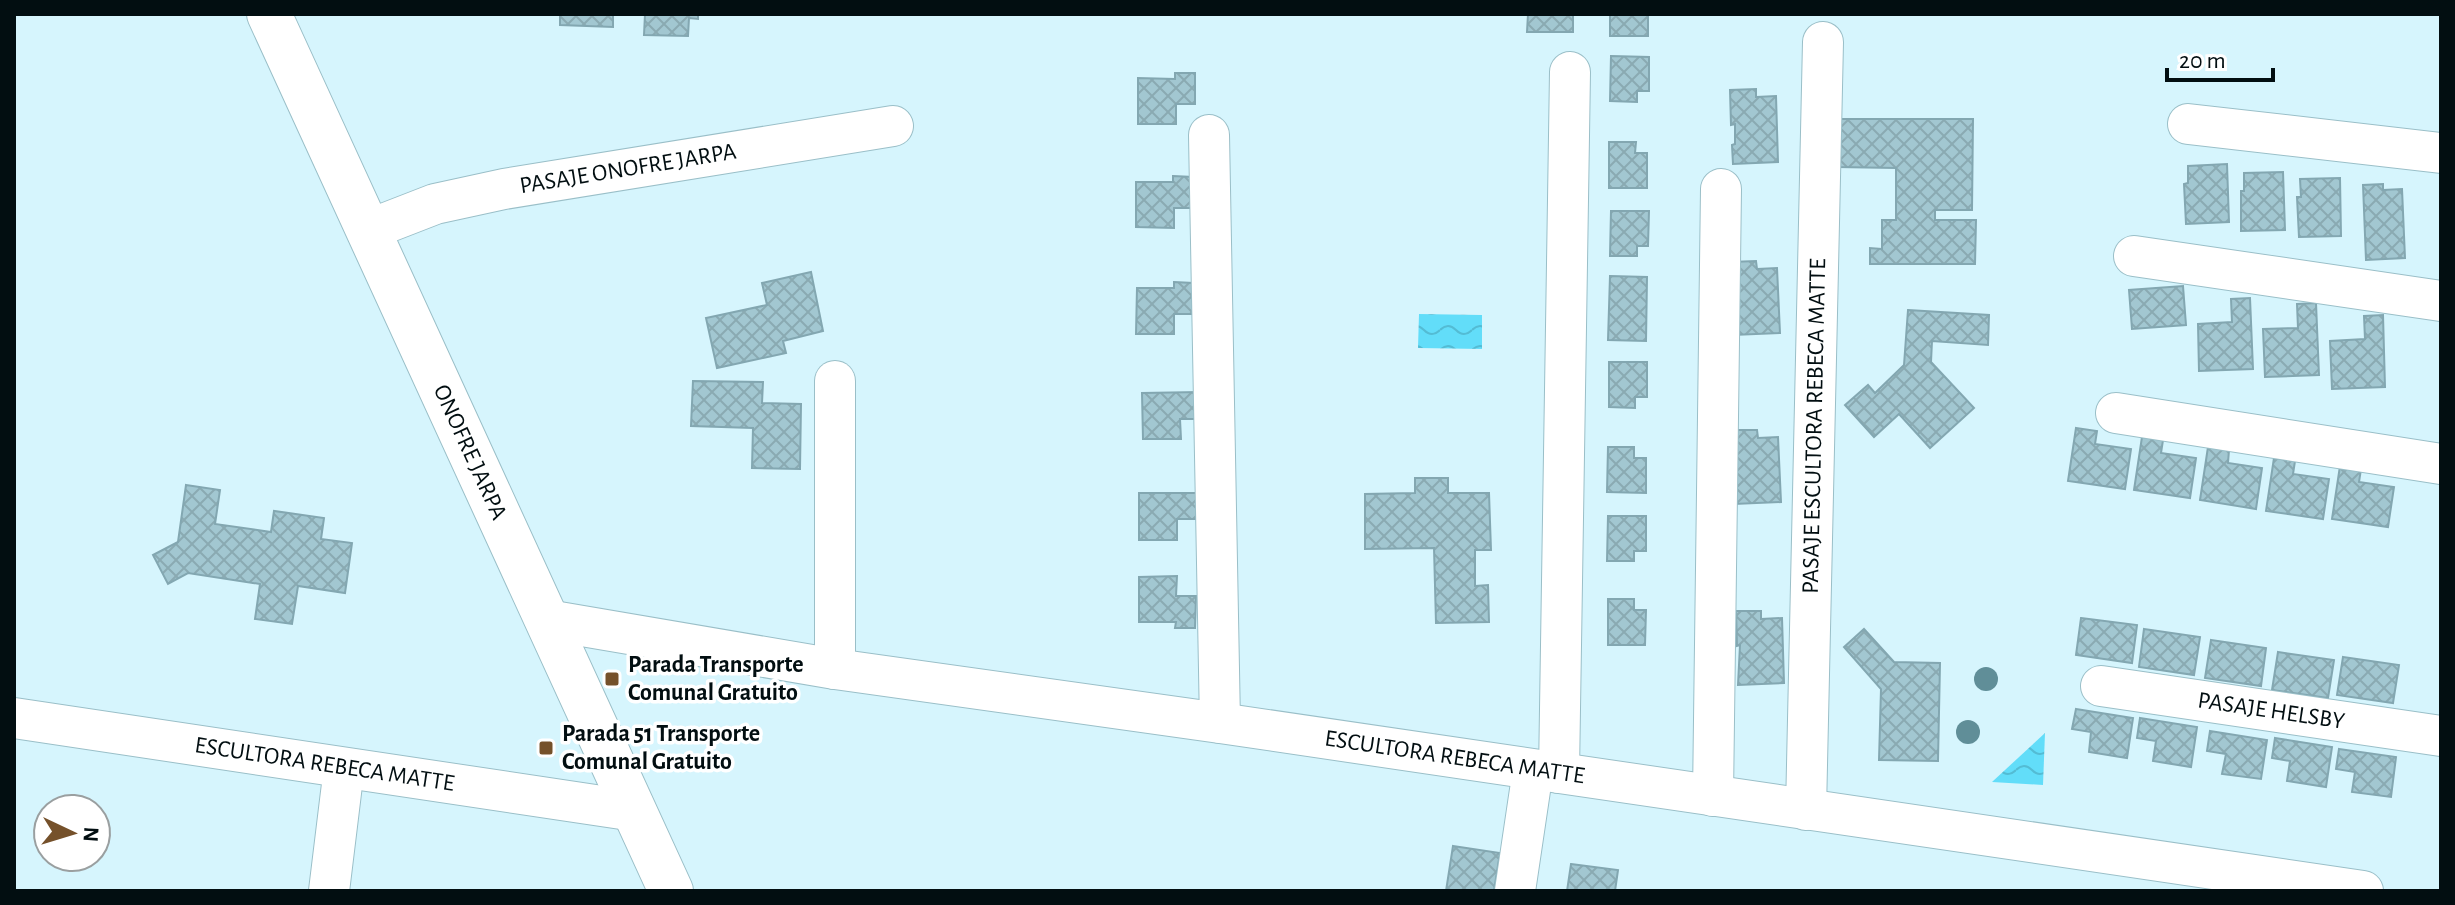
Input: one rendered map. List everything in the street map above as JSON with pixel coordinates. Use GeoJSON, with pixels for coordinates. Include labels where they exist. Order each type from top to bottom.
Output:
{"type":"FeatureCollection","features":[{"type":"Feature","properties":{"kind":"street","name":"ONOFRE JARPA"},"geometry":{"type":"LineString","coordinates":[[269,14],[671,891]]}},
{"type":"Feature","properties":{"kind":"street","name":"PASAJE ESCULTORA REBECA MATTE"},"geometry":{"type":"LineString","coordinates":[[1806,810],[1823,42]]}},
{"type":"Feature","properties":{"kind":"street"},"geometry":{"type":"LineString","coordinates":[[1515,891],[1546,772],[1570,72]]}},
{"type":"Feature","properties":{"kind":"street"},"geometry":{"type":"LineString","coordinates":[[2188,124],[2441,153]]}},
{"type":"Feature","properties":{"kind":"street","name":"PASAJE ONOFRE JARPA"},"geometry":{"type":"LineString","coordinates":[[368,230],[435,204],[504,189],[893,126]]}},
{"type":"Feature","properties":{"kind":"street"},"geometry":{"type":"LineString","coordinates":[[1209,135],[1220,723]]}},
{"type":"Feature","properties":{"kind":"street"},"geometry":{"type":"LineString","coordinates":[[1713,796],[1721,189]]}},
{"type":"Feature","properties":{"kind":"street"},"geometry":{"type":"LineString","coordinates":[[2134,256],[2441,301]]}},
{"type":"Feature","properties":{"kind":"street"},"geometry":{"type":"LineString","coordinates":[[835,381],[835,669]]}},
{"type":"Feature","properties":{"kind":"street"},"geometry":{"type":"LineString","coordinates":[[2116,413],[2441,464]]}},
{"type":"Feature","properties":{"kind":"street","name":"ESCULTORA REBECA MATTE"},"geometry":{"type":"LineString","coordinates":[[547,620],[835,669],[2363,891]]}},
{"type":"Feature","properties":{"kind":"street","name":"PASAJE HELSBY"},"geometry":{"type":"LineString","coordinates":[[2101,686],[2441,736]]}},
{"type":"Feature","properties":{"kind":"street","name":"ESCULTORA REBECA MATTE"},"geometry":{"type":"LineString","coordinates":[[14,718],[635,811]]}},
{"type":"Feature","properties":{"kind":"street"},"geometry":{"type":"LineString","coordinates":[[329,891],[344,768]]}},
{"type":"Feature","properties":{"kind":"water"},"geometry":{"type":"Polygon","coordinates":[[[1419,314],[1482,315],[1482,349],[1418,348],[1419,314]]]}},
{"type":"Feature","properties":{"kind":"water"},"geometry":{"type":"Polygon","coordinates":[[[2045,733],[2043,785],[1992,782],[2045,733]]]}},
{"type":"Feature","properties":{"kind":"building"},"geometry":{"type":"Polygon","coordinates":[[[560,14],[613,14],[613,27],[560,25],[560,14]]]}},
{"type":"Feature","properties":{"kind":"building"},"geometry":{"type":"Polygon","coordinates":[[[645,14],[698,14],[698,19],[689,18],[688,36],[644,35],[645,14]]]}},
{"type":"Feature","properties":{"kind":"building"},"geometry":{"type":"Polygon","coordinates":[[[1528,14],[1573,14],[1573,32],[1527,32],[1528,14]]]}},
{"type":"Feature","properties":{"kind":"building"},"geometry":{"type":"Polygon","coordinates":[[[1610,14],[1648,14],[1648,36],[1610,36],[1610,14]]]}},
{"type":"Feature","properties":{"kind":"building"},"geometry":{"type":"Polygon","coordinates":[[[1611,56],[1649,57],[1649,91],[1637,91],[1637,102],[1610,101],[1611,56]]]}},
{"type":"Feature","properties":{"kind":"building"},"geometry":{"type":"Polygon","coordinates":[[[1175,73],[1195,73],[1195,104],[1176,104],[1176,124],[1138,124],[1138,78],[1175,79],[1175,73]]]}},
{"type":"Feature","properties":{"kind":"building"},"geometry":{"type":"Polygon","coordinates":[[[1756,89],[1756,97],[1776,96],[1778,162],[1733,164],[1735,124],[1731,125],[1730,90],[1756,89]]]}},
{"type":"Feature","properties":{"kind":"building"},"geometry":{"type":"Polygon","coordinates":[[[1837,119],[1973,119],[1972,210],[1935,210],[1935,220],[1976,220],[1975,264],[1870,264],[1870,248],[1882,249],[1882,220],[1896,220],[1896,168],[1837,167],[1837,119]]]}},
{"type":"Feature","properties":{"kind":"building"},"geometry":{"type":"Polygon","coordinates":[[[1609,142],[1636,142],[1635,153],[1647,153],[1647,188],[1609,188],[1609,142]]]}},
{"type":"Feature","properties":{"kind":"building"},"geometry":{"type":"Polygon","coordinates":[[[2227,164],[2229,222],[2186,224],[2184,184],[2188,183],[2188,166],[2227,164]]]}},
{"type":"Feature","properties":{"kind":"building"},"geometry":{"type":"Polygon","coordinates":[[[2283,172],[2285,230],[2241,231],[2244,173],[2283,172]]]}},
{"type":"Feature","properties":{"kind":"building"},"geometry":{"type":"Polygon","coordinates":[[[1173,176],[1193,177],[1193,208],[1174,208],[1174,228],[1136,227],[1136,182],[1173,182],[1173,176]]]}},
{"type":"Feature","properties":{"kind":"building"},"geometry":{"type":"Polygon","coordinates":[[[2340,178],[2341,236],[2299,237],[2297,197],[2301,197],[2300,179],[2340,178]]]}},
{"type":"Feature","properties":{"kind":"building"},"geometry":{"type":"Polygon","coordinates":[[[2383,184],[2383,190],[2402,189],[2405,258],[2366,260],[2363,185],[2383,184]]]}},
{"type":"Feature","properties":{"kind":"building"},"geometry":{"type":"Polygon","coordinates":[[[1611,211],[1649,211],[1648,246],[1637,246],[1637,256],[1610,256],[1611,211]]]}},
{"type":"Feature","properties":{"kind":"building"},"geometry":{"type":"Polygon","coordinates":[[[1756,261],[1757,269],[1777,268],[1780,333],[1733,335],[1731,262],[1756,261]]]}},
{"type":"Feature","properties":{"kind":"building"},"geometry":{"type":"Polygon","coordinates":[[[811,272],[823,331],[783,341],[786,353],[717,368],[706,318],[767,305],[762,283],[811,272]]]}},
{"type":"Feature","properties":{"kind":"building"},"geometry":{"type":"Polygon","coordinates":[[[1610,276],[1647,277],[1646,341],[1608,340],[1610,276]]]}},
{"type":"Feature","properties":{"kind":"building"},"geometry":{"type":"Polygon","coordinates":[[[1174,282],[1193,283],[1194,314],[1174,314],[1174,334],[1136,334],[1137,288],[1174,288],[1174,282]]]}},
{"type":"Feature","properties":{"kind":"building"},"geometry":{"type":"Polygon","coordinates":[[[2183,286],[2186,325],[2132,329],[2129,290],[2183,286]]]}},
{"type":"Feature","properties":{"kind":"building"},"geometry":{"type":"Polygon","coordinates":[[[2250,298],[2253,369],[2199,371],[2198,324],[2232,322],[2231,299],[2250,298]]]}},
{"type":"Feature","properties":{"kind":"building"},"geometry":{"type":"Polygon","coordinates":[[[2316,303],[2319,375],[2265,377],[2263,329],[2298,328],[2297,304],[2316,303]]]}},
{"type":"Feature","properties":{"kind":"building"},"geometry":{"type":"Polygon","coordinates":[[[1908,310],[1989,315],[1988,345],[1932,341],[1931,362],[1974,408],[1930,448],[1899,414],[1874,437],[1845,405],[1868,385],[1875,393],[1904,365],[1908,310]]]}},
{"type":"Feature","properties":{"kind":"building"},"geometry":{"type":"Polygon","coordinates":[[[2383,315],[2385,387],[2332,389],[2330,341],[2365,339],[2364,316],[2383,315]]]}},
{"type":"Feature","properties":{"kind":"building"},"geometry":{"type":"Polygon","coordinates":[[[1609,362],[1647,362],[1647,397],[1635,397],[1635,408],[1609,407],[1609,362]]]}},
{"type":"Feature","properties":{"kind":"building"},"geometry":{"type":"Polygon","coordinates":[[[693,381],[763,382],[762,403],[801,404],[800,469],[752,468],[753,428],[691,426],[693,381]]]}},
{"type":"Feature","properties":{"kind":"building"},"geometry":{"type":"Polygon","coordinates":[[[1199,392],[1199,419],[1180,419],[1181,439],[1143,439],[1142,393],[1199,392]]]}},
{"type":"Feature","properties":{"kind":"building"},"geometry":{"type":"Polygon","coordinates":[[[2076,428],[2097,431],[2095,444],[2131,449],[2125,489],[2068,481],[2076,428]]]}},
{"type":"Feature","properties":{"kind":"building"},"geometry":{"type":"Polygon","coordinates":[[[1732,430],[1757,430],[1758,438],[1778,437],[1781,502],[1734,504],[1732,430]]]}},
{"type":"Feature","properties":{"kind":"building"},"geometry":{"type":"Polygon","coordinates":[[[2142,437],[2163,440],[2161,453],[2196,458],[2190,498],[2134,490],[2142,437]]]}},
{"type":"Feature","properties":{"kind":"building"},"geometry":{"type":"Polygon","coordinates":[[[1608,447],[1634,447],[1634,458],[1646,458],[1646,493],[1607,492],[1608,447]]]}},
{"type":"Feature","properties":{"kind":"building"},"geometry":{"type":"Polygon","coordinates":[[[2208,447],[2229,450],[2228,463],[2262,468],[2256,509],[2200,500],[2208,447]]]}},
{"type":"Feature","properties":{"kind":"building"},"geometry":{"type":"Polygon","coordinates":[[[2274,458],[2295,461],[2293,474],[2329,479],[2323,519],[2266,511],[2274,458]]]}},
{"type":"Feature","properties":{"kind":"building"},"geometry":{"type":"Polygon","coordinates":[[[2340,466],[2361,469],[2359,482],[2394,487],[2388,527],[2332,519],[2340,466]]]}},
{"type":"Feature","properties":{"kind":"building"},"geometry":{"type":"Polygon","coordinates":[[[1415,478],[1448,478],[1448,493],[1489,493],[1491,550],[1475,550],[1475,586],[1488,585],[1489,622],[1436,623],[1434,548],[1365,549],[1365,494],[1415,493],[1415,478]]]}},
{"type":"Feature","properties":{"kind":"building"},"geometry":{"type":"Polygon","coordinates":[[[186,485],[220,490],[215,524],[271,532],[274,511],[324,518],[321,539],[352,543],[345,593],[298,586],[292,624],[255,619],[260,584],[188,573],[168,584],[153,555],[178,542],[186,485]]]}},
{"type":"Feature","properties":{"kind":"building"},"geometry":{"type":"Polygon","coordinates":[[[1139,493],[1196,493],[1196,519],[1177,519],[1177,540],[1139,540],[1139,493]]]}},
{"type":"Feature","properties":{"kind":"building"},"geometry":{"type":"Polygon","coordinates":[[[1608,516],[1646,516],[1646,551],[1634,551],[1634,561],[1607,561],[1608,516]]]}},
{"type":"Feature","properties":{"kind":"building"},"geometry":{"type":"Polygon","coordinates":[[[1177,576],[1176,596],[1196,596],[1195,628],[1175,628],[1176,622],[1139,622],[1139,577],[1177,576]]]}},
{"type":"Feature","properties":{"kind":"building"},"geometry":{"type":"Polygon","coordinates":[[[1608,599],[1634,599],[1634,610],[1646,610],[1645,645],[1608,645],[1608,599]]]}},
{"type":"Feature","properties":{"kind":"building"},"geometry":{"type":"Polygon","coordinates":[[[1736,611],[1761,611],[1761,619],[1782,618],[1784,683],[1738,685],[1740,645],[1737,646],[1736,611]]]}},
{"type":"Feature","properties":{"kind":"building"},"geometry":{"type":"Polygon","coordinates":[[[2081,618],[2137,625],[2132,663],[2076,655],[2081,618]]]}},
{"type":"Feature","properties":{"kind":"building"},"geometry":{"type":"Polygon","coordinates":[[[1864,629],[1894,662],[1940,663],[1938,761],[1879,760],[1881,689],[1844,647],[1864,629]]]}},
{"type":"Feature","properties":{"kind":"building"},"geometry":{"type":"Polygon","coordinates":[[[2144,629],[2200,637],[2194,675],[2139,667],[2144,629]]]}},
{"type":"Feature","properties":{"kind":"building"},"geometry":{"type":"Polygon","coordinates":[[[2211,640],[2266,648],[2261,686],[2205,678],[2211,640]]]}},
{"type":"Feature","properties":{"kind":"building"},"geometry":{"type":"Polygon","coordinates":[[[2278,652],[2334,660],[2328,698],[2272,690],[2278,652]]]}},
{"type":"Feature","properties":{"kind":"building"},"geometry":{"type":"Polygon","coordinates":[[[2343,657],[2399,665],[2393,703],[2337,695],[2343,657]]]}},
{"type":"Feature","properties":{"kind":"building"},"geometry":{"type":"Polygon","coordinates":[[[2076,709],[2133,718],[2127,758],[2089,752],[2091,732],[2072,729],[2076,709]]]}},
{"type":"Feature","properties":{"kind":"building"},"geometry":{"type":"Polygon","coordinates":[[[2140,718],[2197,727],[2191,767],[2153,761],[2156,741],[2137,738],[2140,718]]]}},
{"type":"Feature","properties":{"kind":"building"},"geometry":{"type":"Polygon","coordinates":[[[2210,731],[2267,740],[2261,779],[2222,774],[2226,754],[2207,751],[2210,731]]]}},
{"type":"Feature","properties":{"kind":"building"},"geometry":{"type":"Polygon","coordinates":[[[2275,738],[2332,747],[2326,787],[2287,781],[2290,761],[2272,758],[2275,738]]]}},
{"type":"Feature","properties":{"kind":"building"},"geometry":{"type":"Polygon","coordinates":[[[2339,749],[2396,757],[2391,797],[2352,792],[2355,772],[2336,769],[2339,749]]]}},
{"type":"Feature","properties":{"kind":"building"},"geometry":{"type":"Polygon","coordinates":[[[1453,846],[1500,853],[1494,891],[1446,891],[1453,846]]]}},
{"type":"Feature","properties":{"kind":"building"},"geometry":{"type":"Polygon","coordinates":[[[1571,864],[1618,870],[1615,891],[1567,891],[1571,864]]]}},
{"type":"Feature","properties":{"kind":"place","name":"Parada Transporte Comunal Gratuito"},"geometry":{"type":"Point","coordinates":[612,679]}},
{"type":"Feature","properties":{"kind":"place","name":"Parada 51 Transporte Comunal Gratuito"},"geometry":{"type":"Point","coordinates":[546,748]}}]}
